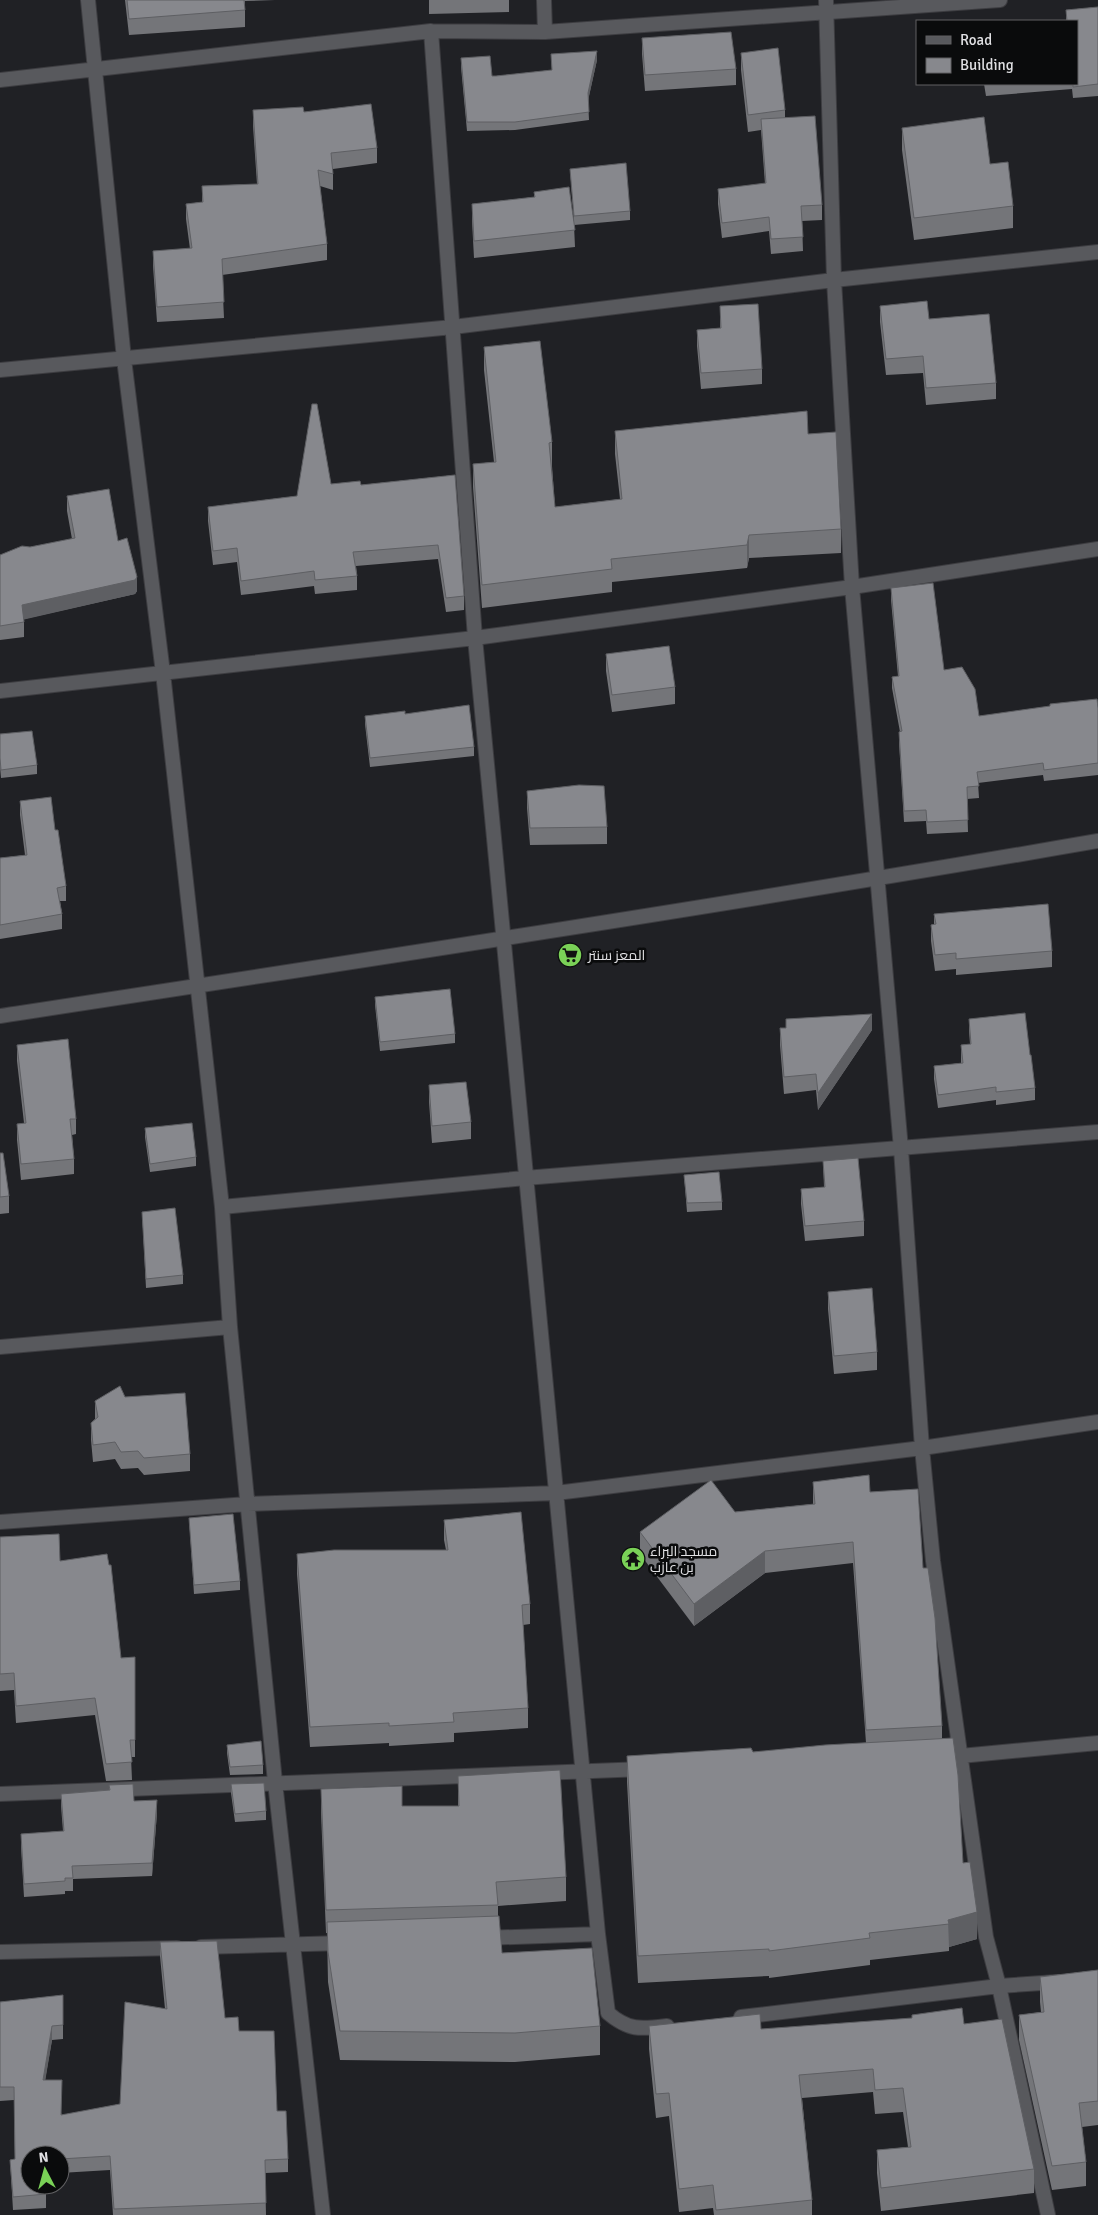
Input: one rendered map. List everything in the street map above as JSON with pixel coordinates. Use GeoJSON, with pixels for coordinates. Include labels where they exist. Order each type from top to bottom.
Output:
{"type":"FeatureCollection","features":[{"type":"Feature","properties":{"kind":"street"},"geometry":{"type":"LineString","coordinates":[[88,0],[124,359],[163,673],[222,1207],[230,1327],[275,1782],[323,2215]]}},
{"type":"Feature","properties":{"kind":"street"},"geometry":{"type":"LineString","coordinates":[[544,0],[545,32]]}},
{"type":"Feature","properties":{"kind":"street"},"geometry":{"type":"LineString","coordinates":[[0,80],[96,71],[431,31],[545,32],[827,6],[1000,0]]}},
{"type":"Feature","properties":{"kind":"street"},"geometry":{"type":"LineString","coordinates":[[827,6],[834,280],[852,587],[900,1149],[932,1561],[986,1937],[999,1986],[1048,2215]]}},
{"type":"Feature","properties":{"kind":"street"},"geometry":{"type":"LineString","coordinates":[[431,31],[475,638],[524,1178],[598,1934],[608,2013],[620,2024],[639,2030],[678,2025]]}},
{"type":"Feature","properties":{"kind":"street"},"geometry":{"type":"LineString","coordinates":[[0,370],[453,327],[834,280],[1098,252]]}},
{"type":"Feature","properties":{"kind":"street"},"geometry":{"type":"LineString","coordinates":[[0,691],[475,638],[852,587],[1098,549]]}},
{"type":"Feature","properties":{"kind":"street"},"geometry":{"type":"LineString","coordinates":[[0,1016],[876,880],[1098,841]]}},
{"type":"Feature","properties":{"kind":"street"},"geometry":{"type":"LineString","coordinates":[[222,1207],[524,1178],[1098,1132]]}},
{"type":"Feature","properties":{"kind":"street"},"geometry":{"type":"LineString","coordinates":[[0,1347],[230,1327]]}},
{"type":"Feature","properties":{"kind":"street"},"geometry":{"type":"LineString","coordinates":[[0,1522],[248,1504],[556,1493],[922,1448],[1098,1422]]}},
{"type":"Feature","properties":{"kind":"street"},"geometry":{"type":"LineString","coordinates":[[940,1757],[1098,1743]]}},
{"type":"Feature","properties":{"kind":"street"},"geometry":{"type":"LineString","coordinates":[[0,1794],[657,1768]]}},
{"type":"Feature","properties":{"kind":"street"},"geometry":{"type":"LineString","coordinates":[[470,1939],[598,1934]]}},
{"type":"Feature","properties":{"kind":"street"},"geometry":{"type":"LineString","coordinates":[[0,1952],[362,1942]]}},
{"type":"Feature","properties":{"kind":"street"},"geometry":{"type":"LineString","coordinates":[[726,2019],[999,1986],[1068,1981]]}},
{"type":"Feature","properties":{"kind":"building"},"geometry":{"type":"Polygon","coordinates":[[[127,0],[244,0],[245,10],[129,19],[127,0]]]}},
{"type":"Feature","properties":{"kind":"building"},"geometry":{"type":"Polygon","coordinates":[[[1098,7],[1098,84],[1073,87],[1073,85],[1078,85],[1078,20],[1067,20],[1066,10],[1098,7]]]}},
{"type":"Feature","properties":{"kind":"building"},"geometry":{"type":"Polygon","coordinates":[[[731,32],[736,69],[645,75],[642,38],[731,32]]]}},
{"type":"Feature","properties":{"kind":"building"},"geometry":{"type":"Polygon","coordinates":[[[778,48],[785,110],[748,115],[741,53],[778,48]]]}},
{"type":"Feature","properties":{"kind":"building"},"geometry":{"type":"Polygon","coordinates":[[[597,51],[588,93],[589,112],[515,122],[467,122],[461,58],[490,56],[492,76],[496,76],[552,70],[551,54],[597,51]]]}},
{"type":"Feature","properties":{"kind":"building"},"geometry":{"type":"Polygon","coordinates":[[[371,104],[377,148],[331,153],[333,174],[318,170],[327,244],[222,259],[224,302],[157,307],[153,251],[192,248],[186,204],[203,202],[202,186],[258,184],[253,110],[303,107],[304,112],[371,104]]]}},
{"type":"Feature","properties":{"kind":"building"},"geometry":{"type":"Polygon","coordinates":[[[815,116],[822,205],[801,206],[803,237],[771,239],[769,217],[722,223],[718,189],[766,183],[761,119],[815,116]]]}},
{"type":"Feature","properties":{"kind":"building"},"geometry":{"type":"Polygon","coordinates":[[[984,117],[990,164],[1008,162],[1013,206],[914,218],[902,128],[984,117]]]}},
{"type":"Feature","properties":{"kind":"building"},"geometry":{"type":"Polygon","coordinates":[[[626,163],[630,211],[574,216],[570,169],[626,163]]]}},
{"type":"Feature","properties":{"kind":"building"},"geometry":{"type":"Polygon","coordinates":[[[569,187],[575,230],[474,241],[472,204],[535,197],[534,192],[569,187]]]}},
{"type":"Feature","properties":{"kind":"building"},"geometry":{"type":"Polygon","coordinates":[[[927,301],[929,319],[989,314],[996,383],[926,388],[923,356],[886,359],[880,306],[927,301]]]}},
{"type":"Feature","properties":{"kind":"building"},"geometry":{"type":"Polygon","coordinates":[[[758,304],[762,369],[701,373],[697,330],[721,328],[720,306],[758,304]]]}},
{"type":"Feature","properties":{"kind":"building"},"geometry":{"type":"Polygon","coordinates":[[[540,341],[552,442],[549,443],[555,507],[622,499],[615,431],[807,411],[808,434],[836,432],[841,529],[749,535],[747,545],[611,559],[612,569],[482,585],[473,464],[496,462],[484,347],[540,341]]]}},
{"type":"Feature","properties":{"kind":"building"},"geometry":{"type":"Polygon","coordinates":[[[312,404],[317,404],[331,484],[360,481],[361,485],[455,475],[464,596],[446,598],[438,545],[353,552],[357,576],[315,580],[314,571],[241,581],[237,548],[213,551],[208,507],[297,496],[312,404]]]}},
{"type":"Feature","properties":{"kind":"building"},"geometry":{"type":"Polygon","coordinates":[[[109,489],[118,541],[127,538],[137,577],[135,580],[22,605],[24,622],[0,626],[0,555],[22,546],[30,547],[75,538],[67,496],[109,489]]]}},
{"type":"Feature","properties":{"kind":"building"},"geometry":{"type":"Polygon","coordinates":[[[933,583],[944,670],[962,667],[975,689],[979,716],[1050,706],[1050,704],[1097,699],[1098,763],[1044,770],[1043,763],[977,772],[979,786],[967,787],[968,820],[927,822],[926,810],[904,811],[899,732],[902,731],[892,677],[899,676],[891,588],[933,583]]]}},
{"type":"Feature","properties":{"kind":"building"},"geometry":{"type":"Polygon","coordinates":[[[669,646],[675,687],[612,695],[606,654],[669,646]]]}},
{"type":"Feature","properties":{"kind":"building"},"geometry":{"type":"Polygon","coordinates":[[[469,705],[474,747],[370,758],[365,716],[405,711],[405,714],[469,705]]]}},
{"type":"Feature","properties":{"kind":"building"},"geometry":{"type":"Polygon","coordinates":[[[32,731],[37,765],[1,770],[0,734],[32,731]]]}},
{"type":"Feature","properties":{"kind":"building"},"geometry":{"type":"Polygon","coordinates":[[[579,785],[604,786],[607,827],[530,828],[527,791],[579,785]]]}},
{"type":"Feature","properties":{"kind":"building"},"geometry":{"type":"Polygon","coordinates":[[[51,797],[55,830],[58,830],[66,886],[57,888],[62,914],[0,925],[0,858],[27,855],[20,801],[51,797]]]}},
{"type":"Feature","properties":{"kind":"building"},"geometry":{"type":"Polygon","coordinates":[[[1048,904],[1052,951],[956,959],[956,953],[935,955],[931,925],[936,924],[934,914],[1048,904]]]}},
{"type":"Feature","properties":{"kind":"building"},"geometry":{"type":"Polygon","coordinates":[[[450,989],[455,1034],[380,1042],[375,997],[450,989]]]}},
{"type":"Feature","properties":{"kind":"building"},"geometry":{"type":"Polygon","coordinates":[[[1025,1013],[1035,1088],[996,1092],[996,1087],[938,1095],[934,1066],[963,1063],[961,1045],[971,1044],[969,1019],[1025,1013]]]}},
{"type":"Feature","properties":{"kind":"building"},"geometry":{"type":"Polygon","coordinates":[[[872,1014],[818,1093],[816,1074],[784,1077],[780,1028],[786,1028],[786,1019],[872,1014]]]}},
{"type":"Feature","properties":{"kind":"building"},"geometry":{"type":"Polygon","coordinates":[[[68,1039],[76,1119],[70,1119],[74,1159],[21,1164],[17,1124],[26,1123],[17,1045],[68,1039]]]}},
{"type":"Feature","properties":{"kind":"building"},"geometry":{"type":"Polygon","coordinates":[[[466,1082],[471,1122],[432,1126],[429,1085],[466,1082]]]}},
{"type":"Feature","properties":{"kind":"building"},"geometry":{"type":"Polygon","coordinates":[[[192,1123],[196,1157],[150,1164],[145,1128],[192,1123]]]}},
{"type":"Feature","properties":{"kind":"building"},"geometry":{"type":"Polygon","coordinates":[[[0,1153],[3,1153],[9,1196],[0,1197],[0,1153]]]}},
{"type":"Feature","properties":{"kind":"building"},"geometry":{"type":"Polygon","coordinates":[[[858,1158],[864,1221],[805,1226],[801,1189],[825,1187],[823,1161],[858,1158]]]}},
{"type":"Feature","properties":{"kind":"building"},"geometry":{"type":"Polygon","coordinates":[[[719,1172],[722,1202],[687,1203],[684,1175],[719,1172]]]}},
{"type":"Feature","properties":{"kind":"building"},"geometry":{"type":"Polygon","coordinates":[[[175,1208],[183,1275],[146,1279],[142,1212],[175,1208]]]}},
{"type":"Feature","properties":{"kind":"building"},"geometry":{"type":"Polygon","coordinates":[[[872,1288],[877,1352],[834,1356],[828,1292],[872,1288]]]}},
{"type":"Feature","properties":{"kind":"building"},"geometry":{"type":"Polygon","coordinates":[[[120,1386],[125,1397],[185,1393],[190,1454],[144,1458],[138,1451],[121,1452],[115,1442],[93,1445],[91,1423],[98,1417],[95,1401],[120,1386]]]}},
{"type":"Feature","properties":{"kind":"building"},"geometry":{"type":"Polygon","coordinates":[[[869,1475],[870,1492],[918,1489],[923,1568],[928,1568],[935,1618],[942,1726],[866,1730],[853,1542],[765,1551],[694,1604],[640,1532],[711,1480],[735,1512],[815,1504],[813,1482],[869,1475]]]}},
{"type":"Feature","properties":{"kind":"building"},"geometry":{"type":"Polygon","coordinates":[[[521,1512],[530,1604],[522,1605],[528,1708],[453,1713],[454,1722],[389,1726],[389,1723],[310,1727],[297,1554],[334,1550],[448,1550],[444,1520],[521,1512]]]}},
{"type":"Feature","properties":{"kind":"building"},"geometry":{"type":"Polygon","coordinates":[[[233,1514],[240,1581],[194,1585],[189,1518],[233,1514]]]}},
{"type":"Feature","properties":{"kind":"building"},"geometry":{"type":"Polygon","coordinates":[[[59,1534],[60,1561],[107,1554],[109,1565],[111,1565],[121,1658],[135,1657],[135,1740],[130,1740],[132,1762],[106,1764],[95,1698],[16,1706],[14,1673],[0,1674],[0,1537],[59,1534]]]}},
{"type":"Feature","properties":{"kind":"building"},"geometry":{"type":"Polygon","coordinates":[[[953,1738],[958,1775],[963,1863],[970,1862],[977,1912],[948,1920],[949,1924],[869,1933],[870,1938],[769,1951],[769,1949],[638,1956],[627,1756],[751,1748],[753,1752],[825,1745],[953,1738]]]}},
{"type":"Feature","properties":{"kind":"building"},"geometry":{"type":"Polygon","coordinates":[[[261,1741],[263,1765],[230,1767],[227,1745],[261,1741]]]}},
{"type":"Feature","properties":{"kind":"building"},"geometry":{"type":"Polygon","coordinates":[[[560,1770],[566,1877],[496,1882],[498,1905],[326,1910],[321,1789],[402,1786],[402,1806],[459,1806],[458,1776],[560,1770]]]}},
{"type":"Feature","properties":{"kind":"building"},"geometry":{"type":"Polygon","coordinates":[[[264,1783],[266,1811],[235,1814],[231,1784],[264,1783]]]}},
{"type":"Feature","properties":{"kind":"building"},"geometry":{"type":"Polygon","coordinates":[[[133,1784],[134,1801],[157,1800],[152,1863],[72,1866],[73,1878],[65,1878],[65,1881],[24,1884],[21,1834],[64,1831],[61,1794],[110,1790],[109,1785],[133,1784]]]}},
{"type":"Feature","properties":{"kind":"building"},"geometry":{"type":"Polygon","coordinates":[[[499,1916],[502,1953],[592,1948],[600,2026],[515,2033],[340,2031],[328,1952],[327,1922],[499,1916]]]}},
{"type":"Feature","properties":{"kind":"building"},"geometry":{"type":"Polygon","coordinates":[[[217,1941],[225,2018],[238,2017],[239,2031],[274,2031],[277,2111],[286,2111],[288,2159],[265,2160],[266,2203],[114,2209],[110,2156],[70,2158],[70,2145],[20,2145],[20,2195],[35,2195],[13,2197],[10,2160],[15,2159],[14,2087],[0,2087],[0,2002],[63,1995],[63,2025],[52,2026],[43,2080],[62,2080],[61,2115],[120,2104],[125,2002],[167,2009],[160,1942],[217,1941]]]}},
{"type":"Feature","properties":{"kind":"building"},"geometry":{"type":"Polygon","coordinates":[[[1098,1970],[1098,2101],[1079,2103],[1086,2162],[1052,2166],[1019,2015],[1044,2012],[1040,1977],[1098,1970]]]}},
{"type":"Feature","properties":{"kind":"building"},"geometry":{"type":"Polygon","coordinates":[[[962,2008],[964,2024],[1002,2019],[1034,2169],[881,2188],[877,2150],[911,2147],[903,2088],[875,2090],[873,2069],[799,2075],[812,2200],[716,2210],[713,2185],[679,2189],[669,2093],[656,2094],[649,2026],[760,2014],[761,2029],[912,2018],[912,2015],[962,2008]]]}},
{"type":"Feature","properties":{"kind":"place","name":"المعز سنتر"},"geometry":{"type":"Point","coordinates":[570,955]}},
{"type":"Feature","properties":{"kind":"place","name":"مسجد البراء بن عازب"},"geometry":{"type":"Point","coordinates":[633,1559]}}]}
